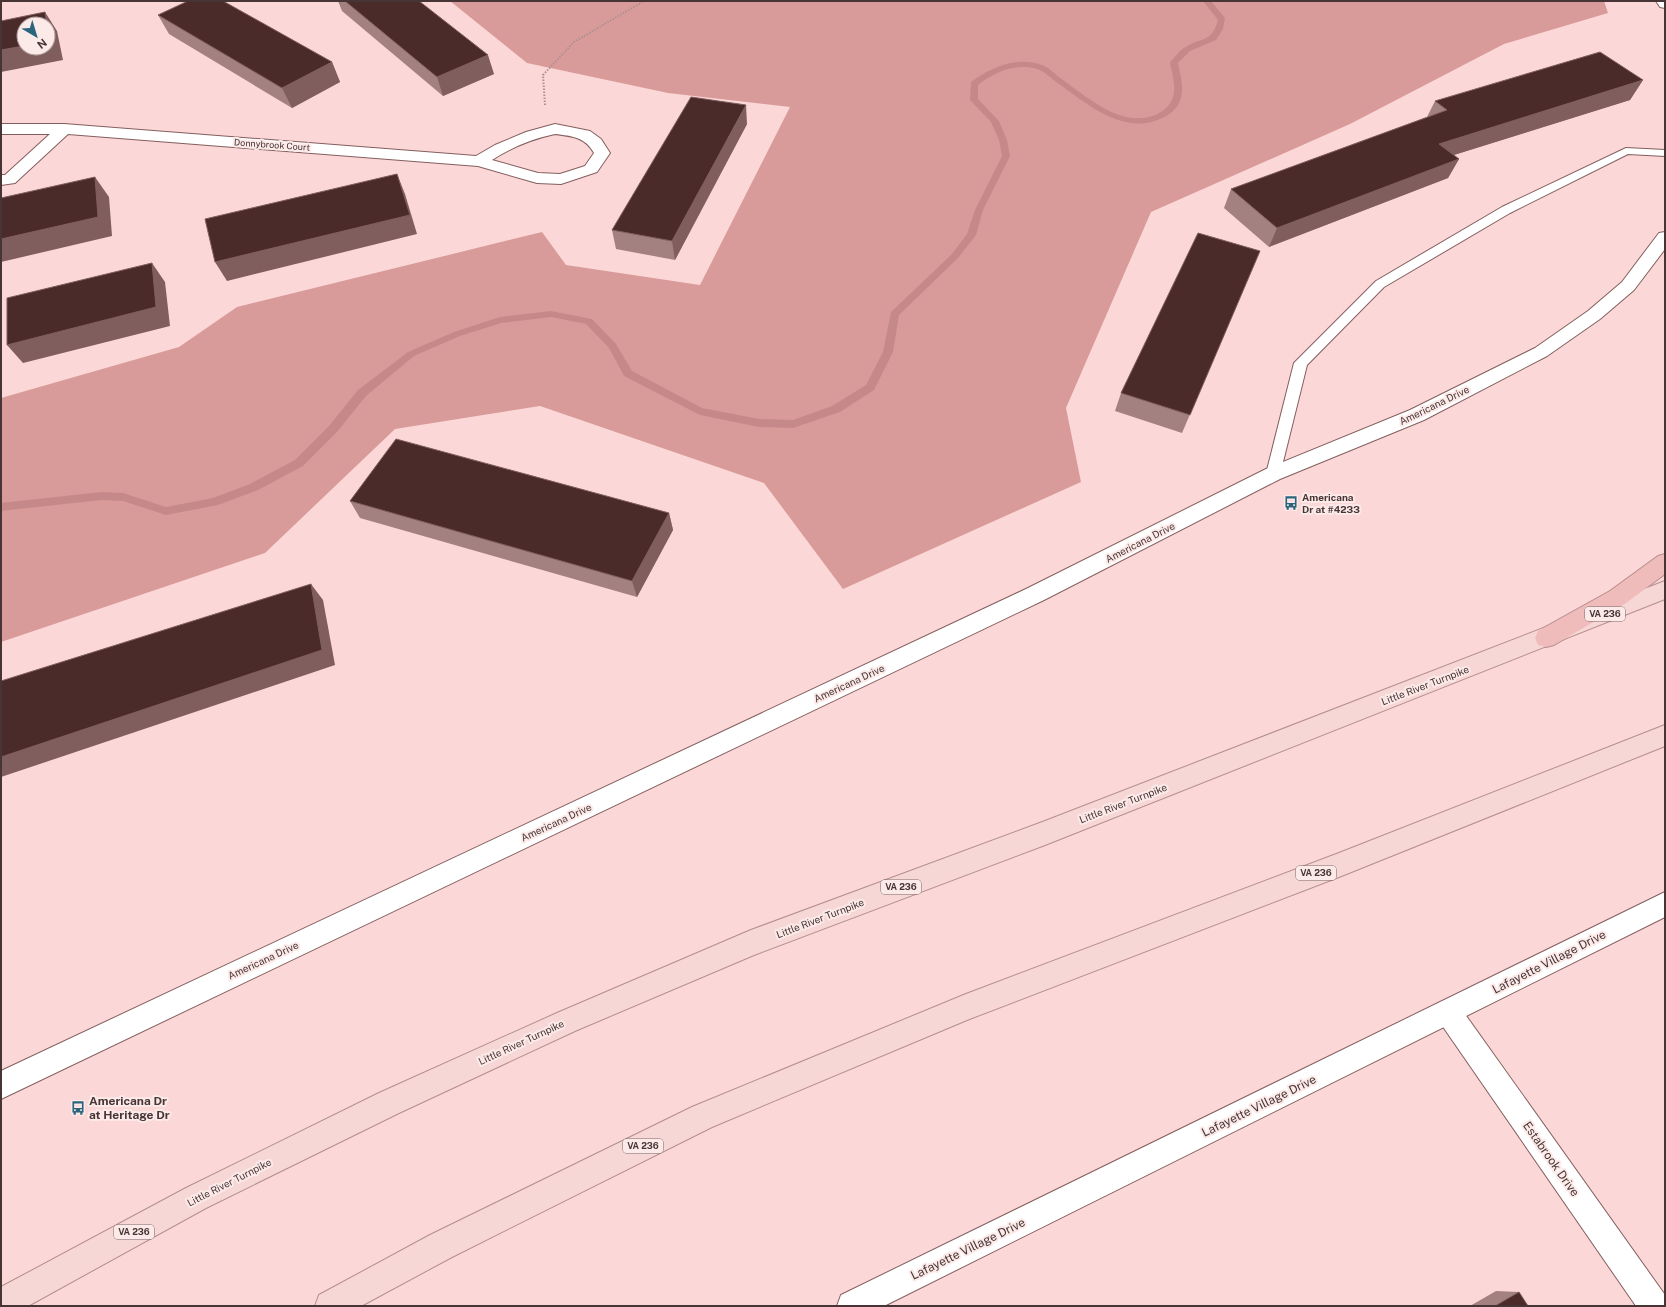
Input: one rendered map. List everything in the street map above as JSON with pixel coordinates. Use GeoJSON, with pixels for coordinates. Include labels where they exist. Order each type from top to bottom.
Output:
{"type":"FeatureCollection","features":[{"type":"Feature","properties":{"kind":"highway"},"geometry":{"type":"LineString","coordinates":[[1546,638],[1618,597],[1665,562]]}},
{"type":"Feature","properties":{"kind":"main road","name":"Little River Turnpike"},"geometry":{"type":"LineString","coordinates":[[1,1304],[202,1195],[389,1104],[566,1022],[752,943],[1045,833],[1546,638],[1665,590]]}},
{"type":"Feature","properties":{"kind":"main road","name":"VA 236"},"geometry":{"type":"LineString","coordinates":[[330,1306],[441,1246],[702,1117],[966,1007],[1331,868],[1665,734]]}},
{"type":"Feature","properties":{"kind":"street","name":"Donnybrook Court"},"geometry":{"type":"LineString","coordinates":[[1,129],[64,129],[479,161],[537,178],[561,179],[591,169],[602,153],[596,142],[585,134],[555,128],[531,135],[500,148],[479,161]]}},
{"type":"Feature","properties":{"kind":"street"},"geometry":{"type":"LineString","coordinates":[[1,180],[9,180],[64,129]]}},
{"type":"Feature","properties":{"kind":"street","name":"Americana Drive"},"geometry":{"type":"LineString","coordinates":[[1,1085],[1036,594],[1273,474],[1417,415],[1541,352],[1594,315],[1628,286],[1665,237]]}},
{"type":"Feature","properties":{"kind":"street","name":"Lafayette Village Drive"},"geometry":{"type":"LineString","coordinates":[[852,1306],[1665,904]]}},
{"type":"Feature","properties":{"kind":"street","name":"Estabrook Drive"},"geometry":{"type":"LineString","coordinates":[[1448,1012],[1654,1306]]}},
{"type":"Feature","properties":{"kind":"lane"},"geometry":{"type":"LineString","coordinates":[[1273,474],[1301,363],[1380,284],[1506,210],[1626,151],[1665,153]]}},
{"type":"Feature","properties":{"kind":"path"},"geometry":{"type":"LineString","coordinates":[[546,108],[543,74],[574,42],[644,1]]}},
{"type":"Feature","properties":{"kind":"shaded area"},"geometry":{"type":"Polygon","coordinates":[[[450,1],[1604,1],[1608,13],[1504,44],[1350,124],[1151,212],[1066,408],[1081,482],[843,589],[764,483],[540,406],[395,429],[265,553],[1,642],[1,398],[179,347],[237,307],[542,232],[566,265],[700,285],[790,107],[668,93],[527,63],[450,1]]]}},
{"type":"Feature","properties":{"kind":"building"},"geometry":{"type":"Polygon","coordinates":[[[188,1],[223,1],[332,62],[282,88],[158,15],[188,1]]]}},
{"type":"Feature","properties":{"kind":"building"},"geometry":{"type":"Polygon","coordinates":[[[345,1],[419,1],[488,55],[437,77],[345,1]]]}},
{"type":"Feature","properties":{"kind":"building"},"geometry":{"type":"Polygon","coordinates":[[[45,12],[46,16],[25,16],[45,12]]]}},
{"type":"Feature","properties":{"kind":"building"},"geometry":{"type":"Polygon","coordinates":[[[16,18],[16,47],[1,50],[1,21],[16,18]]]}},
{"type":"Feature","properties":{"kind":"building"},"geometry":{"type":"Polygon","coordinates":[[[1600,52],[1643,80],[1439,144],[1459,159],[1277,228],[1231,189],[1447,110],[1435,101],[1600,52]]]}},
{"type":"Feature","properties":{"kind":"building"},"geometry":{"type":"Polygon","coordinates":[[[691,97],[746,105],[672,241],[612,230],[691,97]]]}},
{"type":"Feature","properties":{"kind":"building"},"geometry":{"type":"Polygon","coordinates":[[[397,174],[410,215],[215,262],[205,219],[397,174]]]}},
{"type":"Feature","properties":{"kind":"building"},"geometry":{"type":"Polygon","coordinates":[[[95,177],[98,217],[1,239],[1,198],[95,177]]]}},
{"type":"Feature","properties":{"kind":"building"},"geometry":{"type":"Polygon","coordinates":[[[1198,233],[1260,251],[1190,415],[1121,393],[1198,233]]]}},
{"type":"Feature","properties":{"kind":"building"},"geometry":{"type":"Polygon","coordinates":[[[152,263],[156,307],[7,345],[7,298],[152,263]]]}},
{"type":"Feature","properties":{"kind":"building"},"geometry":{"type":"Polygon","coordinates":[[[396,439],[669,513],[632,581],[350,501],[396,439]]]}},
{"type":"Feature","properties":{"kind":"building"},"geometry":{"type":"Polygon","coordinates":[[[311,584],[322,650],[1,757],[1,681],[311,584]]]}},
{"type":"Feature","properties":{"kind":"building"},"geometry":{"type":"Polygon","coordinates":[[[1519,1292],[1528,1306],[1495,1306],[1519,1292]]]}},
{"type":"Feature","properties":{"kind":"waterway"},"geometry":{"type":"LineString","coordinates":[[1,507],[101,496],[123,497],[166,511],[214,502],[254,487],[299,463],[333,429],[362,393],[411,354],[457,334],[500,320],[551,314],[589,321],[613,346],[628,373],[700,411],[759,423],[793,424],[836,409],[870,387],[888,352],[894,314],[955,256],[971,235],[979,210],[1006,156],[1003,140],[995,121],[974,100],[974,84],[987,74],[1015,64],[1040,67],[1095,106],[1123,120],[1153,120],[1171,109],[1180,89],[1174,63],[1187,49],[1213,39],[1220,29],[1222,20],[1207,1]]}},
{"type":"Feature","properties":{"kind":"place","name":"Americana Dr at #4233"},"geometry":{"type":"Point","coordinates":[1291,503]}},
{"type":"Feature","properties":{"kind":"place","name":"Americana Dr at Heritage Dr"},"geometry":{"type":"Point","coordinates":[78,1108]}}]}
